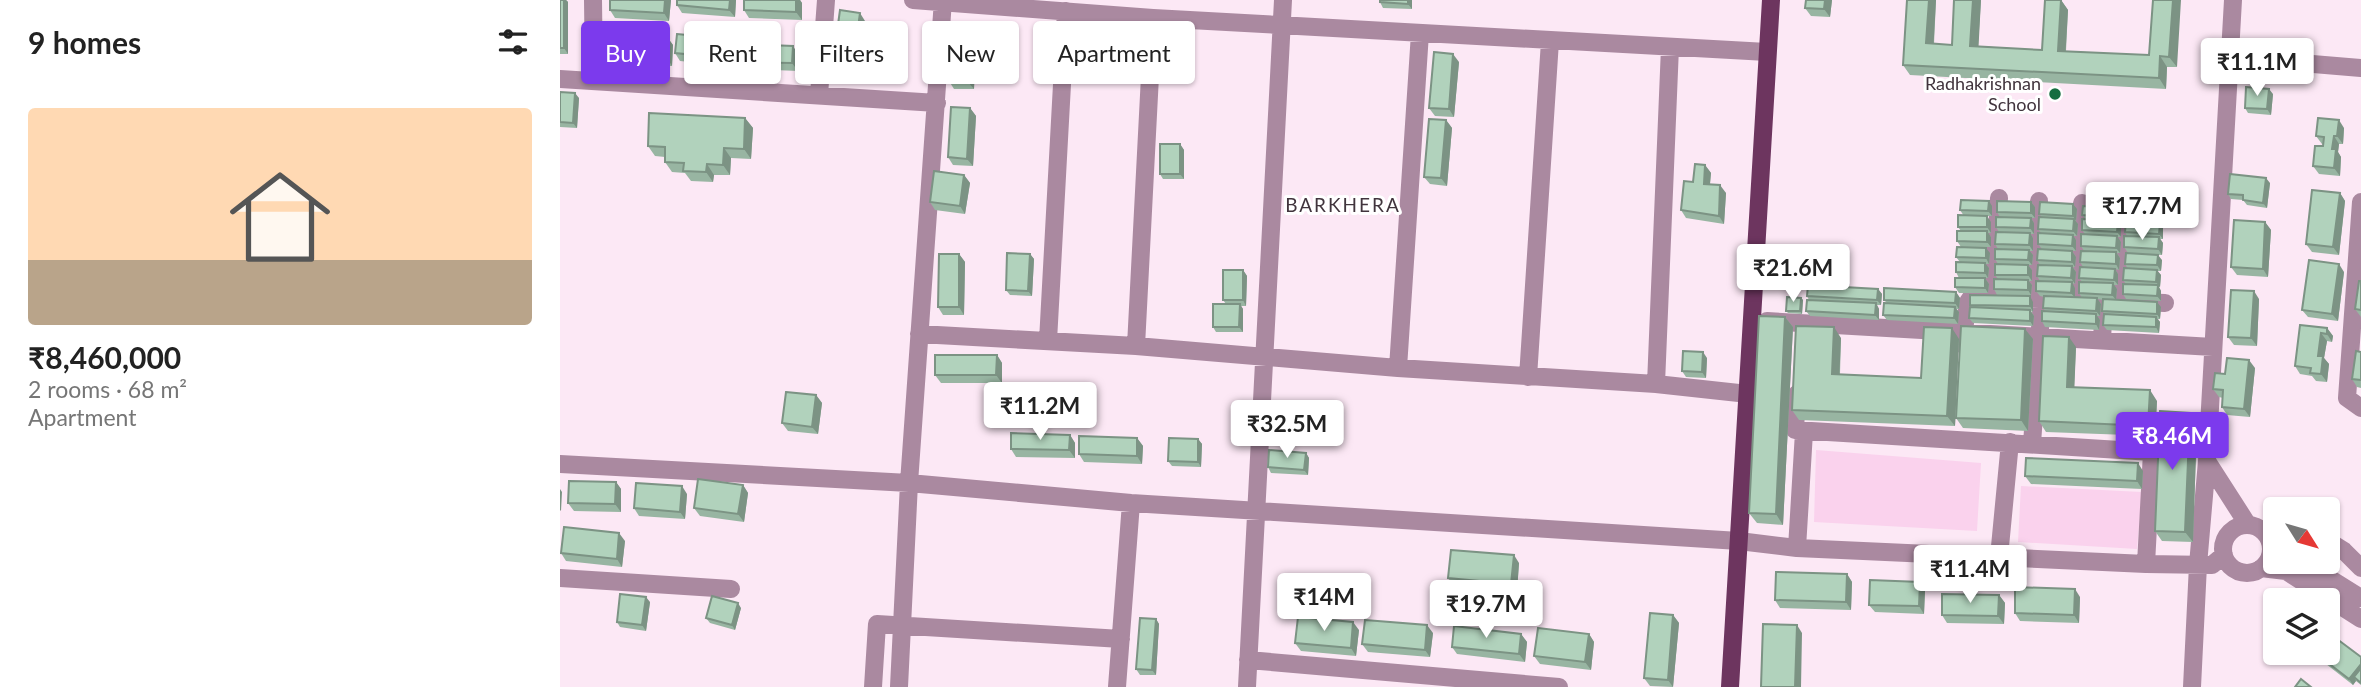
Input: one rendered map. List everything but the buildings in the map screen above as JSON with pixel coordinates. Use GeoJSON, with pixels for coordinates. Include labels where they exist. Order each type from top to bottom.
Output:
{"type":"FeatureCollection","features":[{"type":"Feature","properties":{"kind":"main road"},"geometry":{"type":"LineString","coordinates":[[1730,687],[1771,0]]}},
{"type":"Feature","properties":{"kind":"street"},"geometry":{"type":"LineString","coordinates":[[593,0],[593,21]]}},
{"type":"Feature","properties":{"kind":"street"},"geometry":{"type":"LineString","coordinates":[[819,95],[826,0]]}},
{"type":"Feature","properties":{"kind":"street"},"geometry":{"type":"LineString","coordinates":[[913,0],[1153,18],[1282,23],[1768,52]]}},
{"type":"Feature","properties":{"kind":"street"},"geometry":{"type":"LineString","coordinates":[[1247,687],[1283,0]]}},
{"type":"Feature","properties":{"kind":"street"},"geometry":{"type":"LineString","coordinates":[[2192,687],[2234,0]]}},
{"type":"Feature","properties":{"kind":"street"},"geometry":{"type":"LineString","coordinates":[[899,687],[909,483],[943,1]]}},
{"type":"Feature","properties":{"kind":"street"},"geometry":{"type":"LineString","coordinates":[[1048,341],[1066,10]]}},
{"type":"Feature","properties":{"kind":"street"},"geometry":{"type":"LineString","coordinates":[[1136,346],[1153,18]]}},
{"type":"Feature","properties":{"kind":"street"},"geometry":{"type":"LineString","coordinates":[[1398,368],[1420,33]]}},
{"type":"Feature","properties":{"kind":"street"},"geometry":{"type":"LineString","coordinates":[[1528,377],[1550,41]]}},
{"type":"Feature","properties":{"kind":"street"},"geometry":{"type":"LineString","coordinates":[[1656,384],[1670,47]]}},
{"type":"Feature","properties":{"kind":"street"},"geometry":{"type":"LineString","coordinates":[[2229,57],[2361,68]]}},
{"type":"Feature","properties":{"kind":"street"},"geometry":{"type":"LineString","coordinates":[[560,79],[581,80]]}},
{"type":"Feature","properties":{"kind":"street"},"geometry":{"type":"LineString","coordinates":[[642,84],[937,103]]}},
{"type":"Feature","properties":{"kind":"street"},"geometry":{"type":"LineString","coordinates":[[1993,297],[1999,198]]}},
{"type":"Feature","properties":{"kind":"street"},"geometry":{"type":"LineString","coordinates":[[2032,444],[2040,337],[2039,201]]}},
{"type":"Feature","properties":{"kind":"street"},"geometry":{"type":"LineString","coordinates":[[2361,202],[2347,398],[2361,408]]}},
{"type":"Feature","properties":{"kind":"street"},"geometry":{"type":"LineString","coordinates":[[2078,300],[2081,203]]}},
{"type":"Feature","properties":{"kind":"street"},"geometry":{"type":"LineString","coordinates":[[2102,340],[2113,301],[2127,207]]}},
{"type":"Feature","properties":{"kind":"street"},"geometry":{"type":"LineString","coordinates":[[1962,359],[1969,298],[2165,303]]}},
{"type":"Feature","properties":{"kind":"street"},"geometry":{"type":"LineString","coordinates":[[1753,320],[1801,331],[1963,333],[2214,347]]}},
{"type":"Feature","properties":{"kind":"street"},"geometry":{"type":"LineString","coordinates":[[919,334],[1136,346],[1398,368],[1656,384],[1748,394]]}},
{"type":"Feature","properties":{"kind":"street"},"geometry":{"type":"LineString","coordinates":[[1798,379],[1795,430],[1804,432],[1958,432],[2010,442],[2152,452],[2146,564]]}},
{"type":"Feature","properties":{"kind":"street"},"geometry":{"type":"LineString","coordinates":[[1797,548],[1804,432]]}},
{"type":"Feature","properties":{"kind":"street"},"geometry":{"type":"LineString","coordinates":[[1999,557],[2010,442]]}},
{"type":"Feature","properties":{"kind":"street"},"geometry":{"type":"LineString","coordinates":[[2207,461],[2261,527]]}},
{"type":"Feature","properties":{"kind":"street"},"geometry":{"type":"LineString","coordinates":[[560,464],[909,483],[1131,503],[1739,541],[1797,548],[2198,565],[2212,565],[2224,555]]}},
{"type":"Feature","properties":{"kind":"street"},"geometry":{"type":"LineString","coordinates":[[1117,687],[1131,503]]}},
{"type":"Feature","properties":{"kind":"street"},"geometry":{"type":"LineString","coordinates":[[2261,527],[2234,529],[2228,534],[2224,540],[2224,555],[2232,568],[2239,572],[2255,572],[2261,568],[2286,571],[2361,619]]}},
{"type":"Feature","properties":{"kind":"street"},"geometry":{"type":"LineString","coordinates":[[2340,548],[2361,568]]}},
{"type":"Feature","properties":{"kind":"street"},"geometry":{"type":"LineString","coordinates":[[2322,574],[2361,598]]}},
{"type":"Feature","properties":{"kind":"street"},"geometry":{"type":"LineString","coordinates":[[560,578],[731,589]]}},
{"type":"Feature","properties":{"kind":"street"},"geometry":{"type":"LineString","coordinates":[[873,687],[877,624],[1121,639]]}},
{"type":"Feature","properties":{"kind":"street"},"geometry":{"type":"LineString","coordinates":[[1248,660],[1559,687]]}},
{"type":"Feature","properties":{"kind":"shaded area"},"geometry":{"type":"Polygon","coordinates":[[[1816,450],[1981,463],[1977,531],[1814,522],[1816,450]]]}},
{"type":"Feature","properties":{"kind":"shaded area"},"geometry":{"type":"Polygon","coordinates":[[[2021,486],[2142,492],[2137,549],[2018,542],[2021,486]]]}},
{"type":"Feature","properties":{"kind":"place","name":"Radhakrishnan School"},"geometry":{"type":"Point","coordinates":[2055,94]}},
{"type":"Feature","properties":{"kind":"district","name":"BARKHERA"},"geometry":{"type":"Point","coordinates":[1343,205]}}]}
